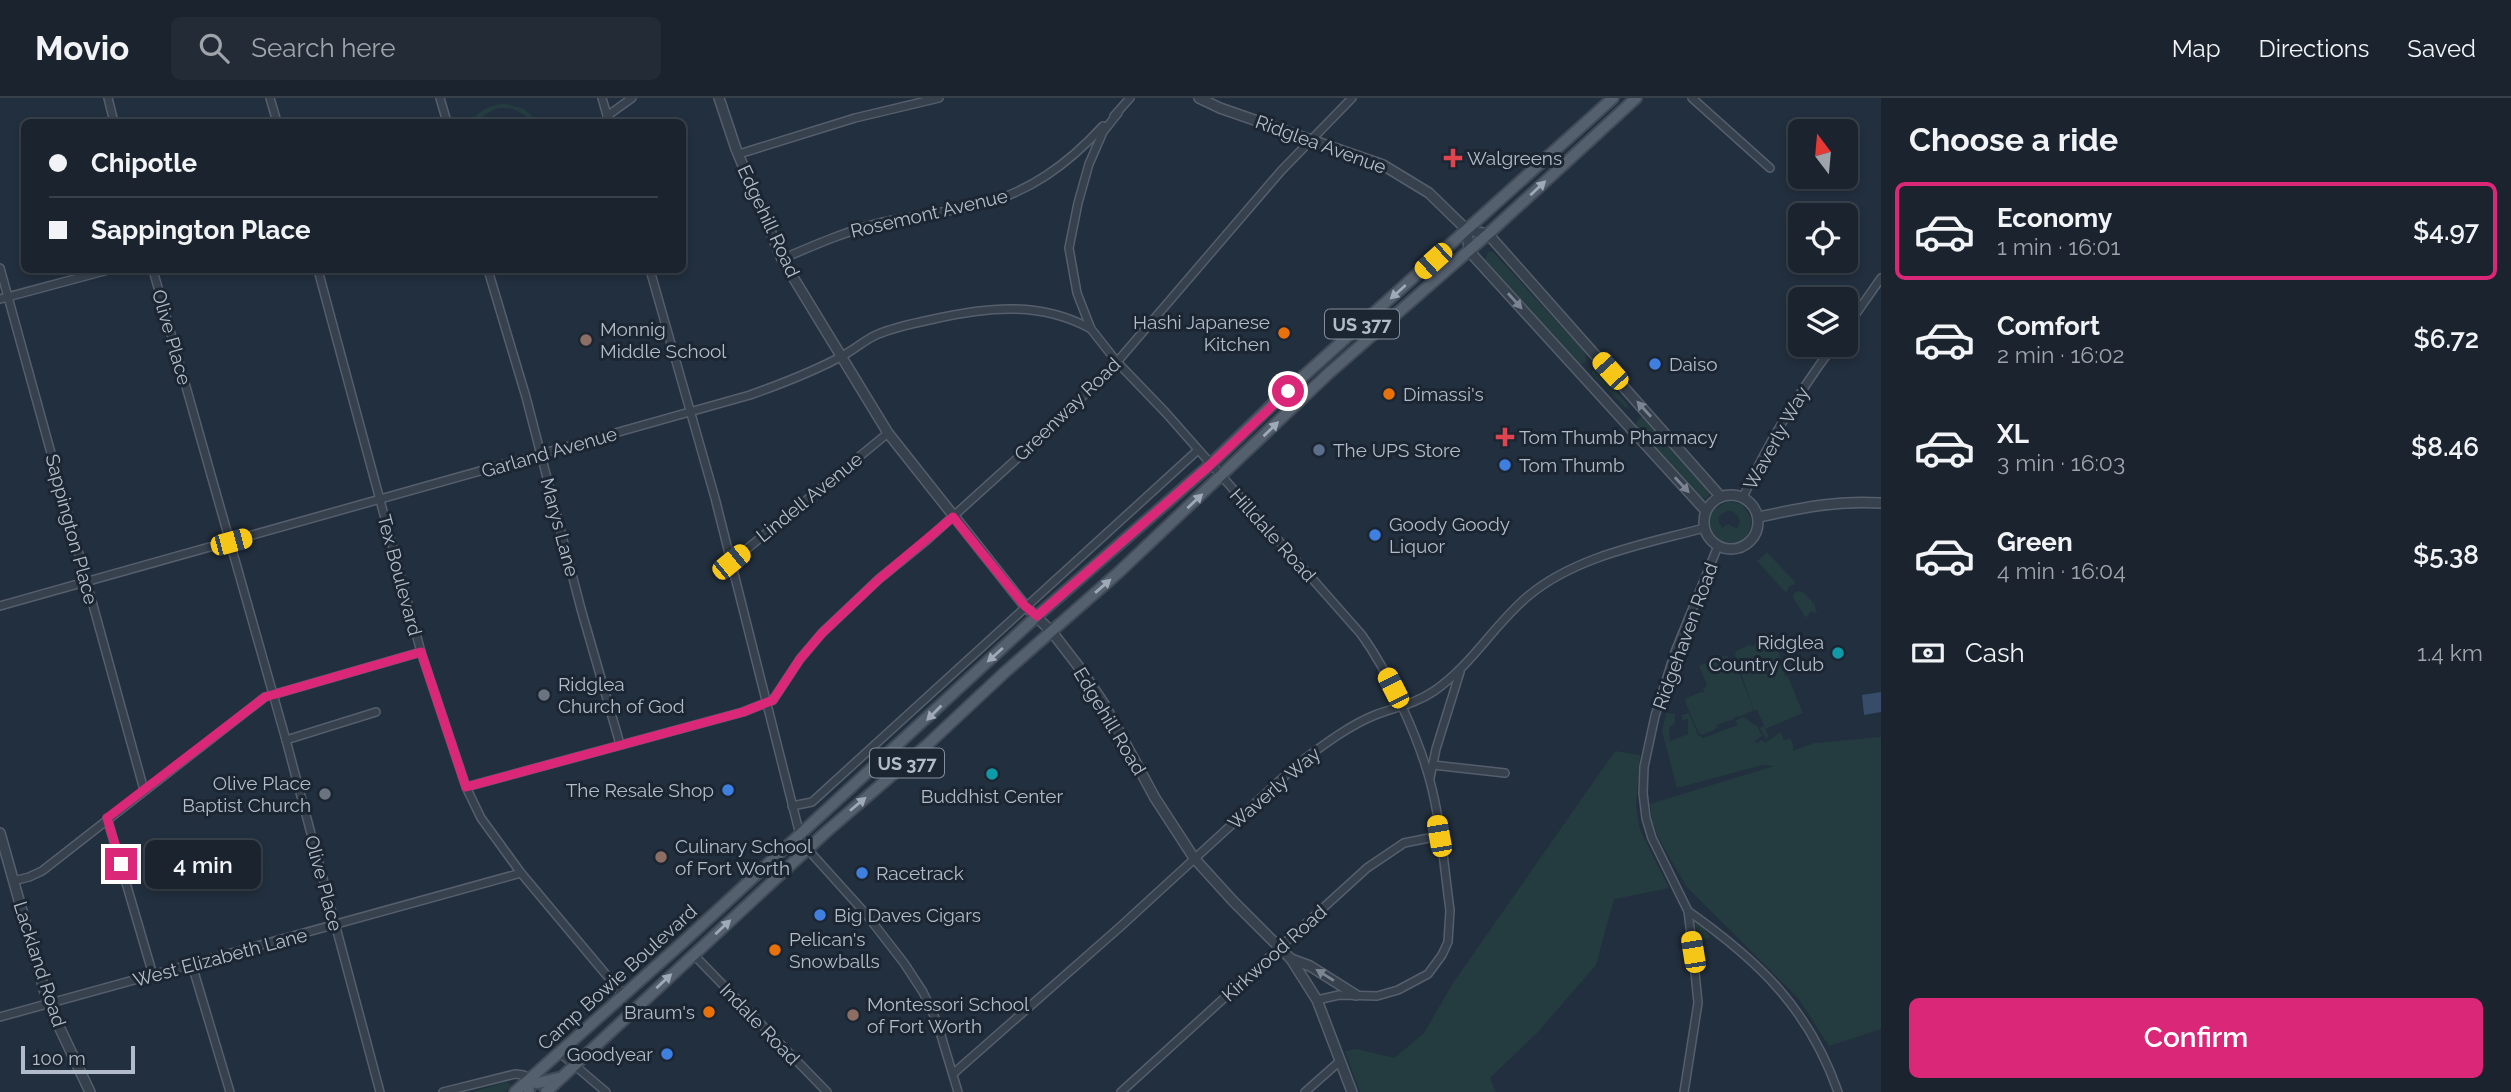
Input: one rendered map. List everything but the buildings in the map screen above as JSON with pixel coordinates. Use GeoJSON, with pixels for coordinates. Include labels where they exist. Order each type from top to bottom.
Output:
{"type":"FeatureCollection","features":[{"type":"Feature","properties":{"kind":"main road","name":"Camp Bowie Boulevard"},"geometry":{"type":"LineString","coordinates":[[515,1092],[528,1087],[559,1052],[915,731],[1037,616],[1210,465],[1613,98]]}},
{"type":"Feature","properties":{"kind":"main road","name":"Camp Bowie Boulevard"},"geometry":{"type":"LineString","coordinates":[[546,1092],[807,849],[1052,632],[1222,477],[1329,373],[1488,234],[1636,98]]}},
{"type":"Feature","properties":{"kind":"main road"},"geometry":{"type":"LineString","coordinates":[[1329,373],[1356,344],[1357,340],[1352,333]]}},
{"type":"Feature","properties":{"kind":"main road"},"geometry":{"type":"LineString","coordinates":[[915,731],[927,744]]}},
{"type":"Feature","properties":{"kind":"main road"},"geometry":{"type":"LineString","coordinates":[[682,943],[693,954]]}},
{"type":"Feature","properties":{"kind":"main road"},"geometry":{"type":"LineString","coordinates":[[624,996],[636,1008]]}},
{"type":"Feature","properties":{"kind":"main road"},"geometry":{"type":"LineString","coordinates":[[528,1087],[564,1076]]}},
{"type":"Feature","properties":{"kind":"street"},"geometry":{"type":"LineString","coordinates":[[108,98],[113,119]]}},
{"type":"Feature","properties":{"kind":"street"},"geometry":{"type":"LineString","coordinates":[[270,98],[276,119]]}},
{"type":"Feature","properties":{"kind":"street"},"geometry":{"type":"LineString","coordinates":[[440,98],[446,119]]}},
{"type":"Feature","properties":{"kind":"street"},"geometry":{"type":"LineString","coordinates":[[602,98],[608,119],[632,98]]}},
{"type":"Feature","properties":{"kind":"street","name":"Edgehill Road"},"geometry":{"type":"LineString","coordinates":[[719,98],[739,155],[782,258],[888,433],[1025,606],[1052,632],[1104,704],[1154,798],[1194,858],[1291,959],[1317,1000],[1352,1092]]}},
{"type":"Feature","properties":{"kind":"street"},"geometry":{"type":"LineString","coordinates":[[739,155],[855,118],[939,98]]}},
{"type":"Feature","properties":{"kind":"street","name":"Rosemont Avenue"},"geometry":{"type":"LineString","coordinates":[[782,258],[841,234],[886,222],[974,206],[1016,192],[1058,169],[1118,113],[1130,98]]}},
{"type":"Feature","properties":{"kind":"street","name":"Ridglea Avenue"},"geometry":{"type":"LineString","coordinates":[[1199,98],[1220,108],[1383,165],[1429,192],[1467,230]]}},
{"type":"Feature","properties":{"kind":"street","name":"Greenway Road"},"geometry":{"type":"LineString","coordinates":[[767,703],[773,700],[800,659],[822,633],[879,579],[953,517],[1052,427],[1117,362],[1310,139],[1352,98]]}},
{"type":"Feature","properties":{"kind":"street"},"geometry":{"type":"LineString","coordinates":[[1692,98],[1770,167]]}},
{"type":"Feature","properties":{"kind":"street","name":"Hilldale Road"},"geometry":{"type":"LineString","coordinates":[[1118,113],[1103,132],[1089,164],[1069,248],[1077,293],[1091,329],[1117,362],[1361,634],[1373,650],[1403,708],[1430,780],[1451,909],[1448,942],[1442,955],[1427,974],[1398,990],[1377,996],[1356,995],[1317,1000]]}},
{"type":"Feature","properties":{"kind":"street"},"geometry":{"type":"LineString","coordinates":[[1706,511],[1469,251],[1467,230],[1488,234],[1721,497]]}},
{"type":"Feature","properties":{"kind":"street","name":"Sappington Place"},"geometry":{"type":"LineString","coordinates":[[0,268],[4,298],[144,789]]}},
{"type":"Feature","properties":{"kind":"street"},"geometry":{"type":"LineString","coordinates":[[4,298],[97,273]]}},
{"type":"Feature","properties":{"kind":"street","name":"Olive Place"},"geometry":{"type":"LineString","coordinates":[[154,273],[286,740],[380,1092]]}},
{"type":"Feature","properties":{"kind":"street","name":"Tex Boulevard"},"geometry":{"type":"LineString","coordinates":[[319,273],[421,652],[466,787],[481,818],[522,873],[624,996]]}},
{"type":"Feature","properties":{"kind":"street","name":"Marys Lane"},"geometry":{"type":"LineString","coordinates":[[489,273],[620,744]]}},
{"type":"Feature","properties":{"kind":"street"},"geometry":{"type":"LineString","coordinates":[[651,273],[731,562],[799,835],[807,849],[866,914],[904,963],[929,1002],[958,1092]]}},
{"type":"Feature","properties":{"kind":"street"},"geometry":{"type":"LineString","coordinates":[[1858,311],[1881,278]]}},
{"type":"Feature","properties":{"kind":"street","name":"Garland Avenue"},"geometry":{"type":"LineString","coordinates":[[0,606],[766,390],[842,356],[876,335],[911,324],[978,310],[1018,308],[1051,312],[1091,329]]}},
{"type":"Feature","properties":{"kind":"street","name":"Waverly Way"},"geometry":{"type":"LineString","coordinates":[[1743,497],[1760,460],[1795,400],[1825,357]]}},
{"type":"Feature","properties":{"kind":"street","name":"Lindell Avenue"},"geometry":{"type":"LineString","coordinates":[[731,562],[888,433]]}},
{"type":"Feature","properties":{"kind":"street"},"geometry":{"type":"LineString","coordinates":[[792,806],[812,802],[1198,450]]}},
{"type":"Feature","properties":{"kind":"street"},"geometry":{"type":"LineString","coordinates":[[1721,497],[1743,497],[1759,517],[1755,537],[1746,545],[1734,549],[1718,546],[1709,539],[1704,528],[1706,511],[1721,497]]}},
{"type":"Feature","properties":{"kind":"street"},"geometry":{"type":"LineString","coordinates":[[1759,517],[1820,504],[1881,503]]}},
{"type":"Feature","properties":{"kind":"street","name":"Waverly Way"},"geometry":{"type":"LineString","coordinates":[[954,1073],[1120,927],[1298,763],[1320,747],[1375,716],[1403,708],[1425,697],[1460,671],[1497,625],[1529,595],[1587,563],[1622,550],[1704,528]]}},
{"type":"Feature","properties":{"kind":"street","name":"Ridgehaven Road"},"geometry":{"type":"LineString","coordinates":[[1685,1092],[1698,1003],[1688,911],[1651,838],[1643,793],[1644,767],[1671,663],[1718,546]]}},
{"type":"Feature","properties":{"kind":"street"},"geometry":{"type":"LineString","coordinates":[[13,881],[42,870],[144,789],[273,693],[421,652]]}},
{"type":"Feature","properties":{"kind":"street","name":"Hilldale Road"},"geometry":{"type":"LineString","coordinates":[[1430,780],[1460,671]]}},
{"type":"Feature","properties":{"kind":"street"},"geometry":{"type":"LineString","coordinates":[[466,787],[767,703]]}},
{"type":"Feature","properties":{"kind":"street"},"geometry":{"type":"LineString","coordinates":[[286,740],[376,712]]}},
{"type":"Feature","properties":{"kind":"street"},"geometry":{"type":"LineString","coordinates":[[1433,765],[1504,774]]}},
{"type":"Feature","properties":{"kind":"street"},"geometry":{"type":"LineString","coordinates":[[107,818],[153,975]]}},
{"type":"Feature","properties":{"kind":"street","name":"Lackland Road"},"geometry":{"type":"LineString","coordinates":[[0,833],[49,1003],[90,1092]]}},
{"type":"Feature","properties":{"kind":"street","name":"Kirkwood Road"},"geometry":{"type":"LineString","coordinates":[[1121,1092],[1386,854],[1404,843],[1439,836]]}},
{"type":"Feature","properties":{"kind":"street","name":"West Elizabeth Lane"},"geometry":{"type":"LineString","coordinates":[[0,1017],[522,873]]}},
{"type":"Feature","properties":{"kind":"street"},"geometry":{"type":"LineString","coordinates":[[1688,911],[1772,980],[1808,1026],[1838,1092]]}},
{"type":"Feature","properties":{"kind":"street","name":"Indale Road"},"geometry":{"type":"LineString","coordinates":[[693,954],[827,1092]]}},
{"type":"Feature","properties":{"kind":"street"},"geometry":{"type":"LineString","coordinates":[[1291,959],[1310,966],[1356,995]]}},
{"type":"Feature","properties":{"kind":"street"},"geometry":{"type":"LineString","coordinates":[[192,965],[230,1092]]}},
{"type":"Feature","properties":{"kind":"street"},"geometry":{"type":"LineString","coordinates":[[559,1052],[606,1092]]}},
{"type":"Feature","properties":{"kind":"street"},"geometry":{"type":"LineString","coordinates":[[1305,1092],[1340,1061]]}},
{"type":"Feature","properties":{"kind":"street"},"geometry":{"type":"LineString","coordinates":[[443,1092],[515,1074],[524,1075],[528,1087]]}},
{"type":"Feature","properties":{"kind":"green space"},"geometry":{"type":"Polygon","coordinates":[[[506,104],[524,109],[535,119],[517,110],[499,108],[478,119],[473,119],[486,108],[506,104]]]}},
{"type":"Feature","properties":{"kind":"green space"},"geometry":{"type":"Polygon","coordinates":[[[1488,252],[1493,252],[1585,352],[1586,362],[1576,362],[1485,260],[1488,252]]]}},
{"type":"Feature","properties":{"kind":"green space"},"geometry":{"type":"Polygon","coordinates":[[[1592,370],[1597,370],[1628,405],[1627,409],[1592,373],[1592,370]]]}},
{"type":"Feature","properties":{"kind":"green space"},"geometry":{"type":"Polygon","coordinates":[[[1642,417],[1711,491],[1707,499],[1700,498],[1635,426],[1642,417]]]}},
{"type":"Feature","properties":{"kind":"green space"},"geometry":{"type":"Polygon","coordinates":[[[1728,501],[1742,504],[1751,518],[1749,531],[1743,539],[1726,542],[1718,538],[1712,531],[1710,521],[1714,509],[1728,501]],[[1729,511],[1719,516],[1719,522],[1722,528],[1728,524],[1737,529],[1740,521],[1735,513],[1729,511]]]}},
{"type":"Feature","properties":{"kind":"green space"},"geometry":{"type":"Polygon","coordinates":[[[1767,552],[1796,583],[1789,587],[1786,593],[1757,561],[1767,552]]]}},
{"type":"Feature","properties":{"kind":"green space"},"geometry":{"type":"Polygon","coordinates":[[[1798,591],[1803,592],[1811,603],[1814,603],[1817,613],[1810,612],[1806,618],[1793,598],[1798,591]]]}},
{"type":"Feature","properties":{"kind":"green space"},"geometry":{"type":"Polygon","coordinates":[[[1768,637],[1774,640],[1786,672],[1784,675],[1788,677],[1803,713],[1765,729],[1769,736],[1766,739],[1760,728],[1764,726],[1757,710],[1754,711],[1735,655],[1736,651],[1750,645],[1754,647],[1755,643],[1768,637]]]}},
{"type":"Feature","properties":{"kind":"green space"},"geometry":{"type":"Polygon","coordinates":[[[1727,655],[1736,673],[1740,675],[1753,708],[1752,711],[1735,716],[1734,719],[1717,725],[1716,729],[1702,735],[1685,702],[1686,698],[1704,693],[1703,689],[1707,685],[1699,666],[1727,655]]]}},
{"type":"Feature","properties":{"kind":"green space"},"geometry":{"type":"Polygon","coordinates":[[[1666,713],[1675,714],[1675,723],[1669,728],[1670,741],[1688,734],[1688,719],[1682,720],[1682,715],[1689,713],[1698,735],[1703,738],[1738,725],[1735,721],[1743,717],[1757,726],[1762,736],[1756,743],[1762,740],[1765,743],[1781,732],[1784,740],[1790,738],[1793,751],[1814,743],[1881,737],[1881,1029],[1829,1046],[1798,998],[1686,886],[1659,839],[1652,821],[1650,804],[1774,766],[1762,765],[1677,788],[1662,731],[1666,713]]]}},
{"type":"Feature","properties":{"kind":"green space"},"geometry":{"type":"Polygon","coordinates":[[[1615,751],[1640,755],[1636,806],[1640,830],[1669,888],[1614,899],[1596,965],[1538,1032],[1490,1078],[1496,1092],[1360,1092],[1345,1051],[1357,1049],[1394,1058],[1424,1033],[1453,983],[1615,751]]]}},
{"type":"Feature","properties":{"kind":"green space"},"geometry":{"type":"Polygon","coordinates":[[[1695,921],[1703,927],[1710,937],[1696,941],[1695,921]]]}},
{"type":"Feature","properties":{"kind":"green space"},"geometry":{"type":"Polygon","coordinates":[[[506,1082],[511,1085],[505,1092],[472,1092],[506,1082]]]}},
{"type":"Feature","properties":{"kind":"water"},"geometry":{"type":"Polygon","coordinates":[[[1881,692],[1881,712],[1864,715],[1862,695],[1881,692]]]}},
{"type":"Feature","properties":{"kind":"place","name":"Walgreens"},"geometry":{"type":"Point","coordinates":[1453,158]}},
{"type":"Feature","properties":{"kind":"place","name":"Hashi Japanese Kitchen"},"geometry":{"type":"Point","coordinates":[1284,333]}},
{"type":"Feature","properties":{"kind":"place","name":"Monnig Middle School"},"geometry":{"type":"Point","coordinates":[586,340]}},
{"type":"Feature","properties":{"kind":"place","name":"Daiso"},"geometry":{"type":"Point","coordinates":[1655,364]}},
{"type":"Feature","properties":{"kind":"place","name":"Dimassi's"},"geometry":{"type":"Point","coordinates":[1389,394]}},
{"type":"Feature","properties":{"kind":"place","name":"Tom Thumb Pharmacy"},"geometry":{"type":"Point","coordinates":[1505,437]}},
{"type":"Feature","properties":{"kind":"place","name":"The UPS Store"},"geometry":{"type":"Point","coordinates":[1319,450]}},
{"type":"Feature","properties":{"kind":"place","name":"Tom Thumb"},"geometry":{"type":"Point","coordinates":[1505,465]}},
{"type":"Feature","properties":{"kind":"place","name":"Goody Goody Liquor"},"geometry":{"type":"Point","coordinates":[1375,535]}},
{"type":"Feature","properties":{"kind":"place","name":"Ridglea Country Club"},"geometry":{"type":"Point","coordinates":[1838,653]}},
{"type":"Feature","properties":{"kind":"place","name":"Ridglea Church of God"},"geometry":{"type":"Point","coordinates":[544,695]}},
{"type":"Feature","properties":{"kind":"place","name":"Buddhist Center"},"geometry":{"type":"Point","coordinates":[992,774]}},
{"type":"Feature","properties":{"kind":"place","name":"The Resale Shop"},"geometry":{"type":"Point","coordinates":[728,790]}},
{"type":"Feature","properties":{"kind":"place","name":"Olive Place Baptist Church"},"geometry":{"type":"Point","coordinates":[325,794]}},
{"type":"Feature","properties":{"kind":"place","name":"Culinary School of Fort Worth"},"geometry":{"type":"Point","coordinates":[661,857]}},
{"type":"Feature","properties":{"kind":"place","name":"Racetrack"},"geometry":{"type":"Point","coordinates":[862,873]}},
{"type":"Feature","properties":{"kind":"place","name":"Big Daves Cigars"},"geometry":{"type":"Point","coordinates":[820,915]}},
{"type":"Feature","properties":{"kind":"place","name":"Pelican's Snowballs"},"geometry":{"type":"Point","coordinates":[775,950]}},
{"type":"Feature","properties":{"kind":"place","name":"Braum's"},"geometry":{"type":"Point","coordinates":[709,1012]}},
{"type":"Feature","properties":{"kind":"place","name":"Montessori School of Fort Worth"},"geometry":{"type":"Point","coordinates":[853,1015]}},
{"type":"Feature","properties":{"kind":"place","name":"Goodyear"},"geometry":{"type":"Point","coordinates":[667,1054]}},
{"type":"Feature","properties":{"kind":"route"},"geometry":{"type":"LineString","coordinates":[[121,864],[107,818],[265,697],[421,652],[466,787],[743,712],[773,700],[800,659],[822,633],[879,579],[953,517],[1025,606],[1037,616],[1210,465],[1288,391]]}}]}
